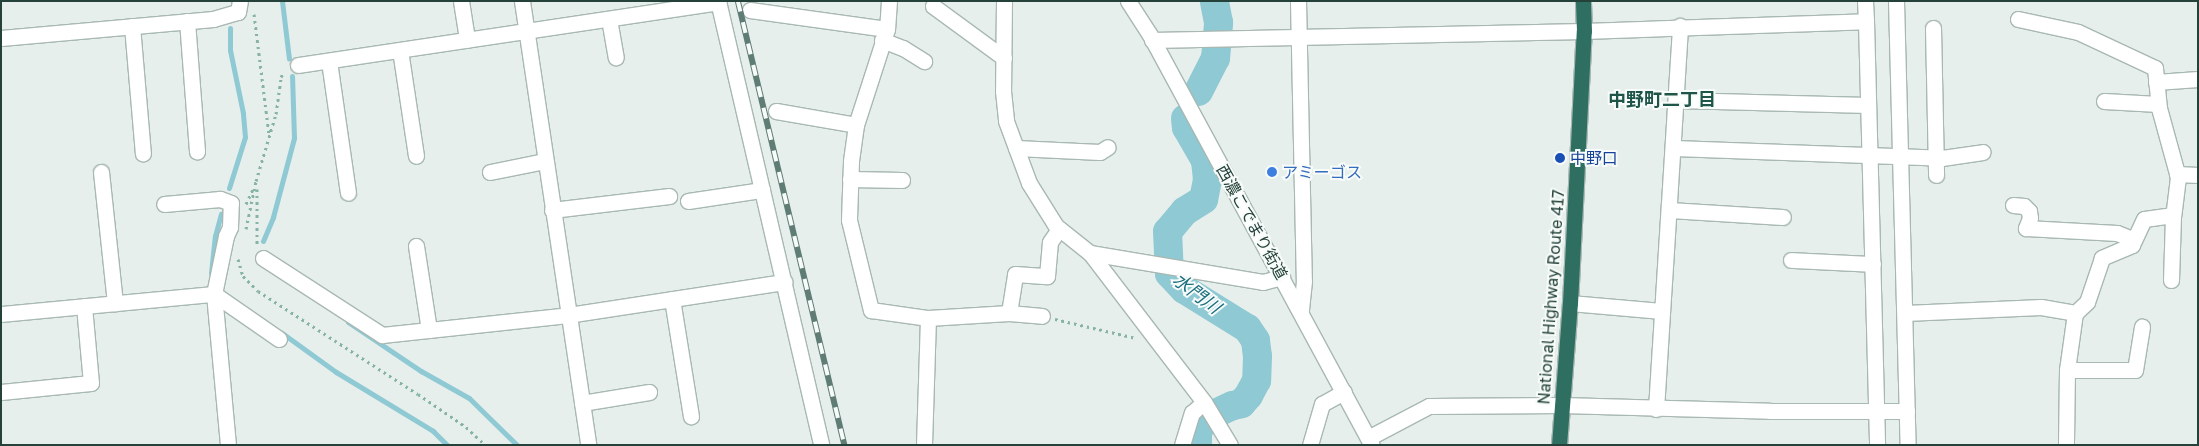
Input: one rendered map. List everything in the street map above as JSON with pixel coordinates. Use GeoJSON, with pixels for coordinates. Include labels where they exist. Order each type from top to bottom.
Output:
{"type":"FeatureCollection","features":[{"type":"Feature","properties":{"kind":"highway","name":"National Highway Route 417"},"geometry":{"type":"LineString","coordinates":[[1559,445],[1570,303],[1584,31],[1583,1]]}},
{"type":"Feature","properties":{"kind":"street"},"geometry":{"type":"LineString","coordinates":[[1,38],[213,19],[238,12],[240,1]]}},
{"type":"Feature","properties":{"kind":"street"},"geometry":{"type":"LineString","coordinates":[[461,1],[468,40]]}},
{"type":"Feature","properties":{"kind":"street"},"geometry":{"type":"LineString","coordinates":[[522,1],[544,161],[588,445]]}},
{"type":"Feature","properties":{"kind":"street"},"geometry":{"type":"LineString","coordinates":[[889,1],[884,35],[856,125],[850,179],[849,220],[871,310],[928,318],[1009,313],[1042,316]]}},
{"type":"Feature","properties":{"kind":"street"},"geometry":{"type":"LineString","coordinates":[[1004,1],[1003,91],[1006,121],[1029,183],[1058,229],[1090,253],[1205,404],[1218,422],[1230,445]]}},
{"type":"Feature","properties":{"kind":"street","name":"西濃こでまり街道"},"geometry":{"type":"LineString","coordinates":[[1128,1],[1152,40],[1370,441]]}},
{"type":"Feature","properties":{"kind":"street"},"geometry":{"type":"LineString","coordinates":[[1298,1],[1304,281],[1301,312]]}},
{"type":"Feature","properties":{"kind":"street"},"geometry":{"type":"LineString","coordinates":[[1866,1],[1868,105],[1885,156],[1905,313],[1892,410],[1877,445]]}},
{"type":"Feature","properties":{"kind":"street"},"geometry":{"type":"LineString","coordinates":[[1896,1],[1885,156],[1873,264],[1892,410],[1908,445]]}},
{"type":"Feature","properties":{"kind":"street"},"geometry":{"type":"LineString","coordinates":[[298,65],[609,19],[634,8],[718,2],[821,445]]}},
{"type":"Feature","properties":{"kind":"street"},"geometry":{"type":"LineString","coordinates":[[933,6],[1004,58]]}},
{"type":"Feature","properties":{"kind":"street"},"geometry":{"type":"LineString","coordinates":[[750,10],[884,35],[924,61]]}},
{"type":"Feature","properties":{"kind":"street"},"geometry":{"type":"LineString","coordinates":[[609,19],[616,57]]}},
{"type":"Feature","properties":{"kind":"street"},"geometry":{"type":"LineString","coordinates":[[2018,19],[2078,32],[2155,68],[2158,104],[2177,174],[2173,215],[2171,280]]}},
{"type":"Feature","properties":{"kind":"street"},"geometry":{"type":"LineString","coordinates":[[1152,40],[1584,31],[1680,26],[1866,21]]}},
{"type":"Feature","properties":{"kind":"street"},"geometry":{"type":"LineString","coordinates":[[187,22],[197,152]]}},
{"type":"Feature","properties":{"kind":"street"},"geometry":{"type":"LineString","coordinates":[[132,26],[143,154]]}},
{"type":"Feature","properties":{"kind":"street"},"geometry":{"type":"LineString","coordinates":[[1656,409],[1674,148],[1680,26]]}},
{"type":"Feature","properties":{"kind":"street"},"geometry":{"type":"LineString","coordinates":[[1933,28],[1936,175]]}},
{"type":"Feature","properties":{"kind":"street"},"geometry":{"type":"LineString","coordinates":[[400,50],[416,156]]}},
{"type":"Feature","properties":{"kind":"street"},"geometry":{"type":"LineString","coordinates":[[329,60],[348,192]]}},
{"type":"Feature","properties":{"kind":"street"},"geometry":{"type":"LineString","coordinates":[[2156,82],[2198,79]]}},
{"type":"Feature","properties":{"kind":"street"},"geometry":{"type":"LineString","coordinates":[[1677,100],[1868,105]]}},
{"type":"Feature","properties":{"kind":"street"},"geometry":{"type":"LineString","coordinates":[[2104,102],[2158,104]]}},
{"type":"Feature","properties":{"kind":"street"},"geometry":{"type":"LineString","coordinates":[[776,112],[856,125]]}},
{"type":"Feature","properties":{"kind":"street"},"geometry":{"type":"LineString","coordinates":[[1016,148],[1100,152],[1108,147]]}},
{"type":"Feature","properties":{"kind":"street"},"geometry":{"type":"LineString","coordinates":[[1674,148],[1935,158],[1983,152]]}},
{"type":"Feature","properties":{"kind":"street"},"geometry":{"type":"LineString","coordinates":[[490,172],[544,161]]}},
{"type":"Feature","properties":{"kind":"street"},"geometry":{"type":"LineString","coordinates":[[101,172],[115,303]]}},
{"type":"Feature","properties":{"kind":"street"},"geometry":{"type":"LineString","coordinates":[[2177,174],[2198,175]]}},
{"type":"Feature","properties":{"kind":"street"},"geometry":{"type":"LineString","coordinates":[[850,179],[902,180]]}},
{"type":"Feature","properties":{"kind":"street"},"geometry":{"type":"LineString","coordinates":[[688,201],[762,190]]}},
{"type":"Feature","properties":{"kind":"street"},"geometry":{"type":"LineString","coordinates":[[552,210],[669,196]]}},
{"type":"Feature","properties":{"kind":"street"},"geometry":{"type":"LineString","coordinates":[[164,204],[220,199],[231,203],[230,227],[226,236],[214,294],[228,445]]}},
{"type":"Feature","properties":{"kind":"street"},"geometry":{"type":"LineString","coordinates":[[2037,204],[2043,229]]}},
{"type":"Feature","properties":{"kind":"street"},"geometry":{"type":"LineString","coordinates":[[2013,205],[2024,206],[2029,211],[2030,218],[2026,228],[2117,234],[2134,240]]}},
{"type":"Feature","properties":{"kind":"street"},"geometry":{"type":"LineString","coordinates":[[1669,210],[1782,218]]}},
{"type":"Feature","properties":{"kind":"street"},"geometry":{"type":"LineString","coordinates":[[2066,445],[2066,370],[2075,314],[2086,302],[2102,258],[2132,245],[2144,219],[2173,215]]}},
{"type":"Feature","properties":{"kind":"street"},"geometry":{"type":"LineString","coordinates":[[1009,313],[1014,274],[1047,276],[1050,242],[1058,229]]}},
{"type":"Feature","properties":{"kind":"street"},"geometry":{"type":"LineString","coordinates":[[416,246],[430,330]]}},
{"type":"Feature","properties":{"kind":"street"},"geometry":{"type":"LineString","coordinates":[[1090,253],[1263,282],[1282,277]]}},
{"type":"Feature","properties":{"kind":"street"},"geometry":{"type":"LineString","coordinates":[[263,258],[382,335],[568,315],[784,282]]}},
{"type":"Feature","properties":{"kind":"street"},"geometry":{"type":"LineString","coordinates":[[1791,260],[1873,264]]}},
{"type":"Feature","properties":{"kind":"street"},"geometry":{"type":"LineString","coordinates":[[1,314],[214,294],[279,340]]}},
{"type":"Feature","properties":{"kind":"street"},"geometry":{"type":"LineString","coordinates":[[672,299],[691,416]]}},
{"type":"Feature","properties":{"kind":"street"},"geometry":{"type":"LineString","coordinates":[[1570,303],[1662,311]]}},
{"type":"Feature","properties":{"kind":"street"},"geometry":{"type":"LineString","coordinates":[[1,392],[91,383],[84,306]]}},
{"type":"Feature","properties":{"kind":"street"},"geometry":{"type":"LineString","coordinates":[[1905,313],[2040,307],[2075,314]]}},
{"type":"Feature","properties":{"kind":"street"},"geometry":{"type":"LineString","coordinates":[[924,445],[928,318]]}},
{"type":"Feature","properties":{"kind":"street"},"geometry":{"type":"LineString","coordinates":[[2066,370],[2135,370],[2142,327]]}},
{"type":"Feature","properties":{"kind":"street"},"geometry":{"type":"LineString","coordinates":[[582,403],[649,392]]}},
{"type":"Feature","properties":{"kind":"street"},"geometry":{"type":"LineString","coordinates":[[1310,445],[1322,404],[1344,392]]}},
{"type":"Feature","properties":{"kind":"street"},"geometry":{"type":"LineString","coordinates":[[1182,445],[1192,414],[1205,404]]}},
{"type":"Feature","properties":{"kind":"street"},"geometry":{"type":"LineString","coordinates":[[1370,441],[1429,406],[1561,405],[1656,409],[1892,410]]}},
{"type":"Feature","properties":{"kind":"path"},"geometry":{"type":"LineString","coordinates":[[254,9],[254,24],[269,138]]}},
{"type":"Feature","properties":{"kind":"path"},"geometry":{"type":"LineString","coordinates":[[230,227],[243,212],[256,181],[276,114],[281,77],[286,70],[298,65]]}},
{"type":"Feature","properties":{"kind":"path"},"geometry":{"type":"LineString","coordinates":[[243,237],[250,221],[256,181]]}},
{"type":"Feature","properties":{"kind":"path"},"geometry":{"type":"LineString","coordinates":[[256,181],[257,244],[263,258]]}},
{"type":"Feature","properties":{"kind":"path"},"geometry":{"type":"LineString","coordinates":[[239,254],[238,262],[243,276],[258,291],[418,394],[466,427],[485,445]]}},
{"type":"Feature","properties":{"kind":"path"},"geometry":{"type":"LineString","coordinates":[[1042,316],[1156,342]]}},
{"type":"Feature","properties":{"kind":"waterway"},"geometry":{"type":"LineString","coordinates":[[282,1],[289,59]]}},
{"type":"Feature","properties":{"kind":"waterway","name":"水門川"},"geometry":{"type":"LineString","coordinates":[[1198,91],[1215,58],[1218,22],[1214,1]]}},
{"type":"Feature","properties":{"kind":"waterway"},"geometry":{"type":"LineString","coordinates":[[229,188],[245,137],[243,113],[230,50],[230,28]]}},
{"type":"Feature","properties":{"kind":"waterway"},"geometry":{"type":"LineString","coordinates":[[263,241],[273,217],[294,138],[292,76]]}},
{"type":"Feature","properties":{"kind":"waterway","name":"水門川"},"geometry":{"type":"LineString","coordinates":[[1185,118],[1186,127],[1205,160],[1207,179],[1203,199],[1184,211],[1167,231],[1169,273],[1184,289],[1247,328],[1255,340],[1257,356],[1256,380],[1248,395],[1241,403],[1232,405],[1204,418],[1197,432],[1197,445]]}},
{"type":"Feature","properties":{"kind":"waterway"},"geometry":{"type":"LineString","coordinates":[[211,273],[215,236],[221,214]]}},
{"type":"Feature","properties":{"kind":"waterway"},"geometry":{"type":"LineString","coordinates":[[348,322],[421,371],[469,398],[517,445]]}},
{"type":"Feature","properties":{"kind":"waterway"},"geometry":{"type":"LineString","coordinates":[[282,333],[336,372],[433,431],[447,445]]}},
{"type":"Feature","properties":{"kind":"railway"},"geometry":{"type":"LineString","coordinates":[[738,1],[845,445]]}},
{"type":"Feature","properties":{"kind":"place","name":"中野口"},"geometry":{"type":"Point","coordinates":[1560,158]}},
{"type":"Feature","properties":{"kind":"place","name":"アミーゴス"},"geometry":{"type":"Point","coordinates":[1272,172]}},
{"type":"Feature","properties":{"kind":"district","name":"中野町二丁目"},"geometry":{"type":"Point","coordinates":[1662,99]}}]}
